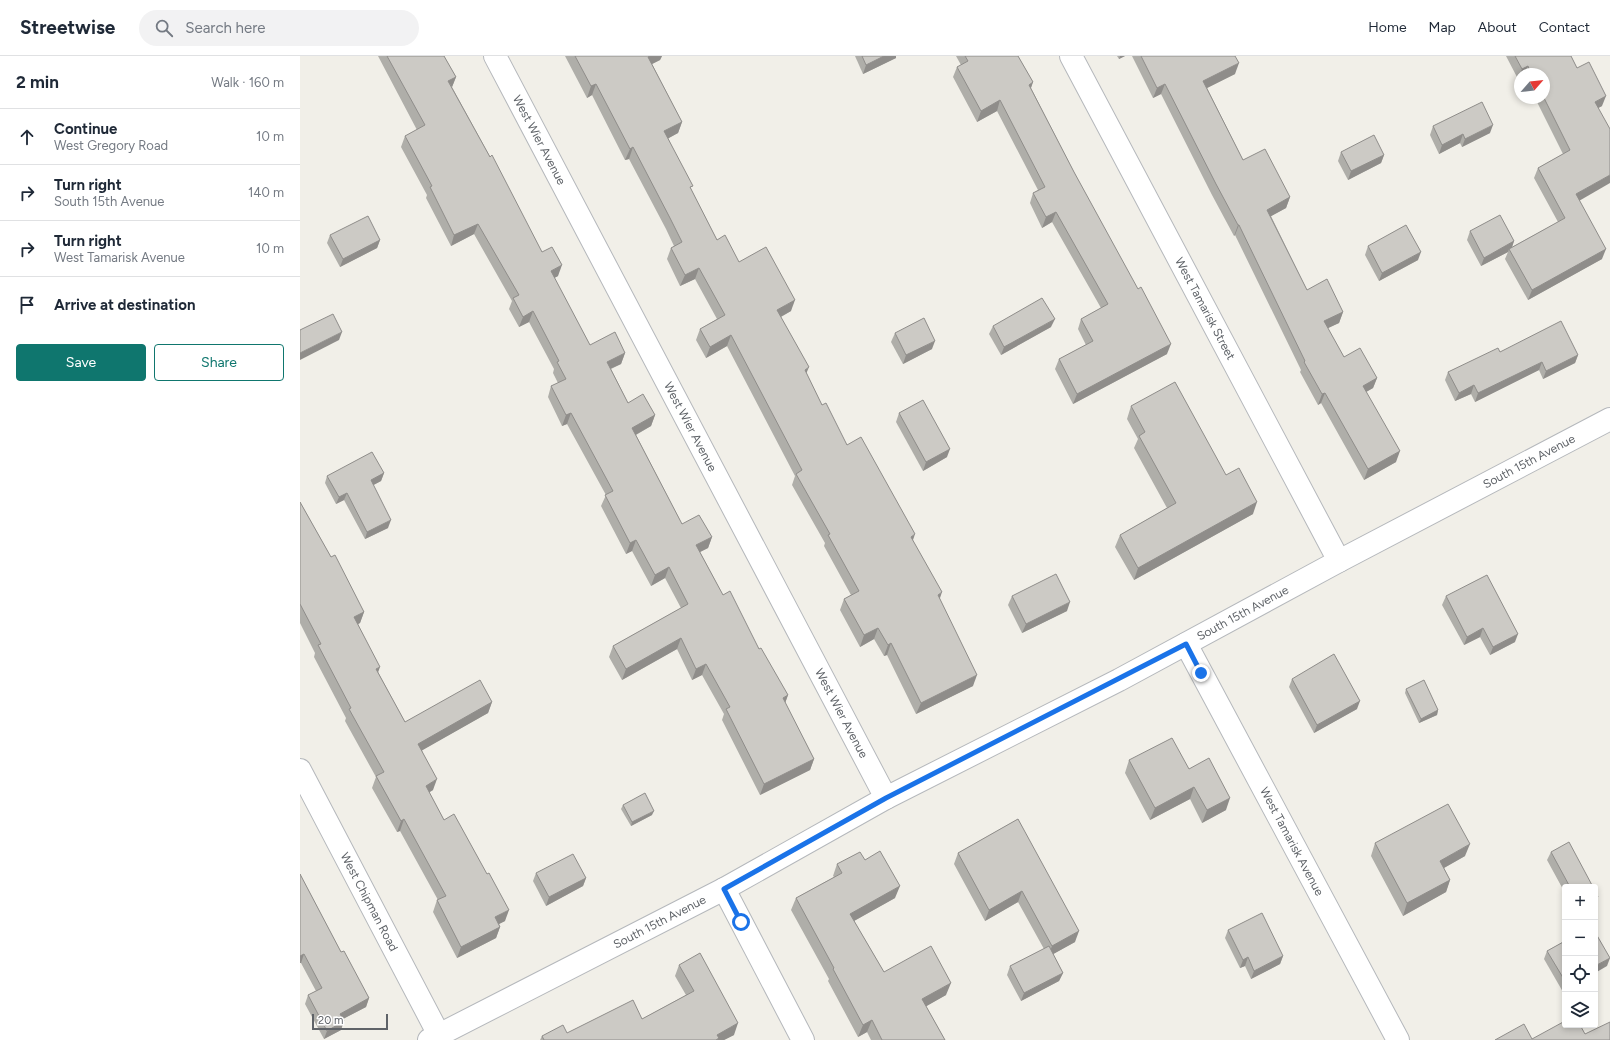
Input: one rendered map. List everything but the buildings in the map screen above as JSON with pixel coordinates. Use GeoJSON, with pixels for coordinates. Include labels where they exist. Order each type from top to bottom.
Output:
{"type":"FeatureCollection","features":[{"type":"Feature","properties":{"kind":"street","name":"West Wier Avenue"},"geometry":{"type":"LineString","coordinates":[[495,56],[886,798]]}},
{"type":"Feature","properties":{"kind":"street","name":"West Tamarisk Street"},"geometry":{"type":"LineString","coordinates":[[1071,56],[1339,561]]}},
{"type":"Feature","properties":{"kind":"street","name":"South 15th Avenue"},"geometry":{"type":"LineString","coordinates":[[434,1037],[724,889],[886,798],[1186,644],[1339,561],[1610,419]]}},
{"type":"Feature","properties":{"kind":"street","name":"West Tamarisk Avenue"},"geometry":{"type":"LineString","coordinates":[[1186,644],[1398,1040]]}},
{"type":"Feature","properties":{"kind":"street","name":"West Chipman Road"},"geometry":{"type":"LineString","coordinates":[[300,770],[434,1037]]}},
{"type":"Feature","properties":{"kind":"street"},"geometry":{"type":"LineString","coordinates":[[724,889],[803,1040]]}},
{"type":"Feature","properties":{"kind":"route"},"geometry":{"type":"LineString","coordinates":[[741,922],[724,889],[886,798],[1119,680],[1186,644],[1201,673]]}}]}
